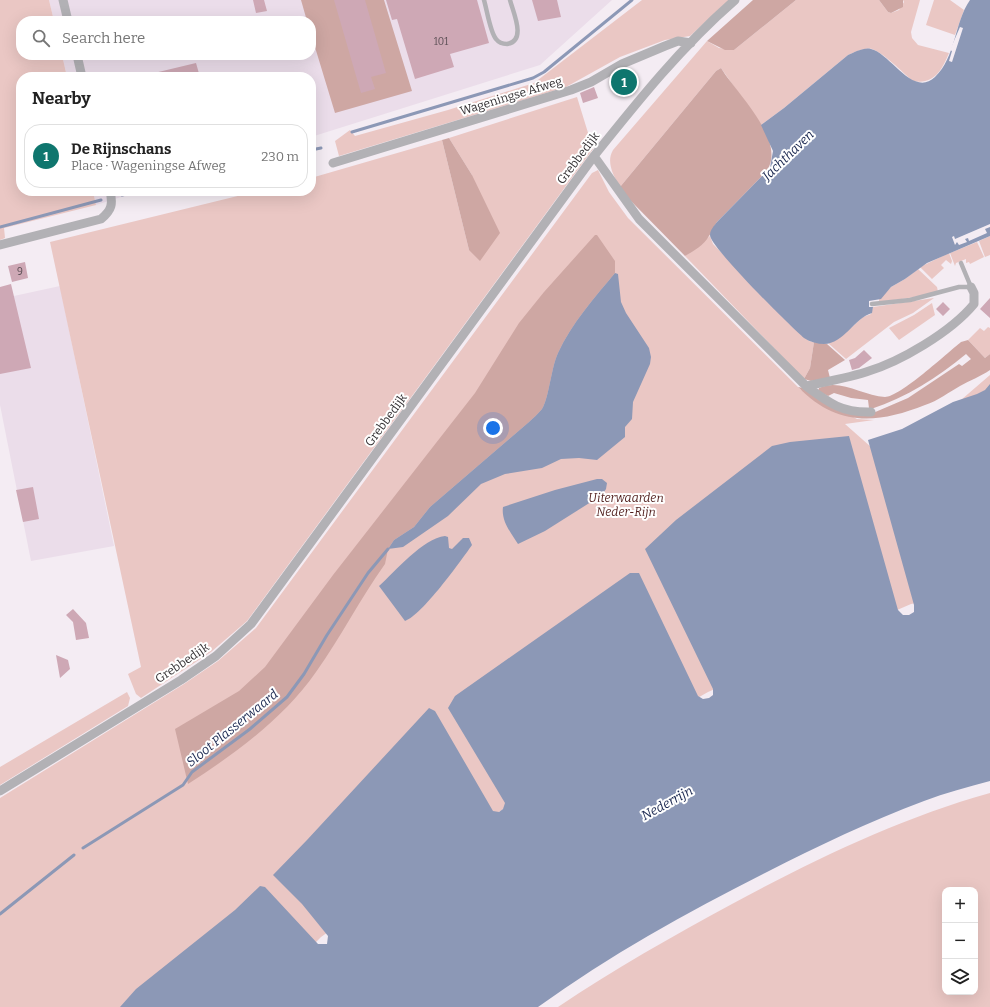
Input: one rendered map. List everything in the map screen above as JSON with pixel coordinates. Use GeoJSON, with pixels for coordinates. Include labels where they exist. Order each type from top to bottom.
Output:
{"type":"FeatureCollection","features":[{"type":"Feature","properties":{"kind":"street"},"geometry":{"type":"LineString","coordinates":[[64,0],[67,16]]}},
{"type":"Feature","properties":{"kind":"street","name":"Grebbedijk"},"geometry":{"type":"LineString","coordinates":[[0,791],[181,680],[216,656],[251,624],[594,156],[641,97],[691,43],[735,0]]}},
{"type":"Feature","properties":{"kind":"street","name":"Wageningse Afweg"},"geometry":{"type":"LineString","coordinates":[[333,163],[571,90],[591,82],[622,64],[665,46],[678,41],[691,43]]}},
{"type":"Feature","properties":{"kind":"street"},"geometry":{"type":"LineString","coordinates":[[78,60],[81,72]]}},
{"type":"Feature","properties":{"kind":"street"},"geometry":{"type":"LineString","coordinates":[[594,156],[639,219],[806,386],[835,406],[852,411],[871,412]]}},
{"type":"Feature","properties":{"kind":"street"},"geometry":{"type":"LineString","coordinates":[[0,245],[101,219],[110,211],[112,202],[111,196]]}},
{"type":"Feature","properties":{"kind":"street"},"geometry":{"type":"LineString","coordinates":[[806,386],[868,372],[894,361],[937,336],[960,320],[974,304],[971,287]]}},
{"type":"Feature","properties":{"kind":"lane"},"geometry":{"type":"LineString","coordinates":[[484,0],[495,38],[500,43],[507,44],[514,41],[518,35],[518,28],[510,0]]}},
{"type":"Feature","properties":{"kind":"lane"},"geometry":{"type":"LineString","coordinates":[[872,304],[910,300],[959,288],[971,287],[961,264]]}},
{"type":"Feature","properties":{"kind":"shaded area"},"geometry":{"type":"Polygon","coordinates":[[[49,0],[612,0],[540,65],[316,135],[316,72],[66,72],[63,60],[316,60],[316,16],[53,16],[49,0]]]}},
{"type":"Feature","properties":{"kind":"shaded area"},"geometry":{"type":"Polygon","coordinates":[[[301,0],[384,0],[412,91],[335,113],[316,50],[316,16],[306,16],[301,0]]]}},
{"type":"Feature","properties":{"kind":"shaded area"},"geometry":{"type":"Polygon","coordinates":[[[753,0],[796,0],[734,50],[725,50],[707,41],[753,0]]]}},
{"type":"Feature","properties":{"kind":"shaded area"},"geometry":{"type":"Polygon","coordinates":[[[879,0],[903,0],[903,7],[891,13],[888,12],[879,0]]]}},
{"type":"Feature","properties":{"kind":"shaded area"},"geometry":{"type":"Polygon","coordinates":[[[721,68],[748,104],[766,133],[771,147],[771,161],[765,173],[717,222],[702,245],[685,256],[629,199],[620,187],[716,71],[721,68]]]}},
{"type":"Feature","properties":{"kind":"shaded area"},"geometry":{"type":"Polygon","coordinates":[[[449,138],[472,175],[500,233],[480,261],[469,250],[442,140],[449,138]]]}},
{"type":"Feature","properties":{"kind":"shaded area"},"geometry":{"type":"Polygon","coordinates":[[[94,196],[124,196],[96,205],[94,196]]]}},
{"type":"Feature","properties":{"kind":"shaded area"},"geometry":{"type":"Polygon","coordinates":[[[595,235],[597,235],[615,261],[615,273],[584,311],[563,342],[556,359],[542,409],[529,422],[430,507],[414,527],[394,540],[388,549],[385,564],[334,645],[316,672],[289,705],[258,734],[224,760],[188,784],[175,729],[239,691],[265,667],[333,575],[475,393],[519,323],[544,292],[595,235]]]}},
{"type":"Feature","properties":{"kind":"shaded area"},"geometry":{"type":"Polygon","coordinates":[[[60,286],[114,546],[31,561],[0,405],[0,299],[60,286]]]}},
{"type":"Feature","properties":{"kind":"shaded area"},"geometry":{"type":"Polygon","coordinates":[[[968,340],[985,358],[990,354],[990,370],[930,403],[890,416],[858,418],[843,415],[828,409],[813,400],[798,387],[803,388],[821,401],[873,413],[908,398],[959,364],[962,366],[971,359],[966,354],[944,371],[909,393],[871,409],[869,408],[868,400],[851,398],[834,393],[828,396],[818,391],[819,388],[827,385],[835,385],[877,396],[885,397],[892,395],[912,382],[961,342],[968,340]]]}},
{"type":"Feature","properties":{"kind":"shaded area"},"geometry":{"type":"Polygon","coordinates":[[[814,342],[827,344],[845,360],[828,370],[830,378],[811,381],[804,379],[810,368],[814,342]]]}},
{"type":"Feature","properties":{"kind":"green space"},"geometry":{"type":"Polygon","coordinates":[[[0,0],[49,0],[53,16],[16,16],[16,60],[63,60],[66,72],[16,72],[16,196],[94,196],[96,205],[4,228],[5,238],[0,240],[0,0]]]}},
{"type":"Feature","properties":{"kind":"green space"},"geometry":{"type":"Polygon","coordinates":[[[642,0],[729,0],[690,36],[665,40],[620,57],[566,87],[339,156],[335,141],[350,130],[355,136],[448,110],[534,83],[642,0]]]}},
{"type":"Feature","properties":{"kind":"green space"},"geometry":{"type":"Polygon","coordinates":[[[796,0],[879,0],[888,12],[891,13],[899,10],[904,2],[903,0],[920,0],[911,32],[912,38],[918,45],[949,53],[936,75],[926,81],[920,82],[913,81],[877,51],[866,49],[857,51],[848,55],[761,125],[721,68],[716,71],[620,187],[610,164],[613,150],[707,41],[719,48],[734,50],[796,0]]]}},
{"type":"Feature","properties":{"kind":"green space"},"geometry":{"type":"Polygon","coordinates":[[[934,0],[950,0],[964,10],[955,35],[926,25],[934,0]]]}},
{"type":"Feature","properties":{"kind":"green space"},"geometry":{"type":"Polygon","coordinates":[[[577,97],[593,149],[247,621],[211,652],[141,698],[136,694],[128,674],[141,667],[50,242],[238,196],[316,196],[316,177],[442,140],[469,250],[472,175],[449,138],[577,97]]]}},
{"type":"Feature","properties":{"kind":"green space","name":"Uiterwaarden Neder-Rijn"},"geometry":{"type":"Polygon","coordinates":[[[598,170],[609,192],[628,218],[801,390],[857,419],[874,420],[845,424],[871,447],[954,406],[990,375],[990,588],[911,604],[708,692],[506,807],[321,937],[252,1007],[0,1007],[0,798],[184,684],[218,661],[256,628],[592,173],[598,170]]]}},
{"type":"Feature","properties":{"kind":"green space"},"geometry":{"type":"Polygon","coordinates":[[[710,236],[713,244],[809,341],[814,342],[810,368],[804,379],[685,256],[710,236]]]}},
{"type":"Feature","properties":{"kind":"green space"},"geometry":{"type":"Polygon","coordinates":[[[990,236],[990,255],[985,257],[979,241],[990,236]]]}},
{"type":"Feature","properties":{"kind":"green space"},"geometry":{"type":"Polygon","coordinates":[[[977,242],[984,257],[970,264],[969,262],[966,263],[966,259],[956,263],[955,266],[950,253],[977,242]]]}},
{"type":"Feature","properties":{"kind":"green space"},"geometry":{"type":"Polygon","coordinates":[[[949,253],[952,261],[951,264],[946,260],[941,265],[944,268],[932,279],[920,267],[949,253]]]}},
{"type":"Feature","properties":{"kind":"green space"},"geometry":{"type":"Polygon","coordinates":[[[918,269],[937,287],[938,292],[879,302],[879,299],[891,287],[918,269]]]}},
{"type":"Feature","properties":{"kind":"green space"},"geometry":{"type":"Polygon","coordinates":[[[934,298],[913,313],[894,322],[846,359],[828,343],[844,334],[863,317],[871,314],[873,307],[934,298]]]}},
{"type":"Feature","properties":{"kind":"green space"},"geometry":{"type":"Polygon","coordinates":[[[932,303],[935,315],[899,340],[889,328],[914,315],[932,303]]]}},
{"type":"Feature","properties":{"kind":"green space"},"geometry":{"type":"Polygon","coordinates":[[[988,327],[990,328],[990,354],[985,358],[968,340],[980,328],[984,331],[988,327]]]}},
{"type":"Feature","properties":{"kind":"green space"},"geometry":{"type":"Polygon","coordinates":[[[127,692],[130,698],[128,706],[0,785],[0,767],[127,692]]]}},
{"type":"Feature","properties":{"kind":"green space"},"geometry":{"type":"Polygon","coordinates":[[[990,793],[990,1007],[558,1007],[644,953],[763,888],[858,841],[923,815],[990,793]]]}},
{"type":"Feature","properties":{"kind":"water","name":"Jachthaven"},"geometry":{"type":"Polygon","coordinates":[[[970,0],[990,0],[990,236],[927,263],[891,287],[881,299],[869,301],[869,307],[873,307],[872,313],[860,320],[837,340],[824,344],[809,341],[784,319],[736,270],[714,242],[710,235],[711,230],[770,168],[773,151],[761,125],[848,55],[862,49],[871,49],[879,52],[910,79],[919,82],[927,82],[935,77],[947,60],[961,19],[970,0]]]}},
{"type":"Feature","properties":{"kind":"water"},"geometry":{"type":"Polygon","coordinates":[[[615,273],[618,274],[621,302],[626,313],[649,348],[651,357],[650,364],[633,402],[632,419],[625,427],[625,437],[597,460],[579,458],[561,459],[542,468],[505,474],[481,484],[448,516],[403,547],[388,549],[394,540],[414,527],[430,507],[529,422],[542,409],[556,359],[563,342],[584,311],[615,273]]]}},
{"type":"Feature","properties":{"kind":"water","name":"Nederrijn"},"geometry":{"type":"Polygon","coordinates":[[[990,384],[990,781],[940,795],[904,809],[844,834],[786,862],[650,935],[565,988],[538,1007],[120,1007],[136,989],[235,910],[260,886],[265,887],[318,944],[327,944],[328,936],[302,904],[273,875],[429,708],[435,711],[493,811],[499,812],[503,809],[505,803],[448,708],[455,696],[630,573],[639,573],[698,696],[703,699],[709,698],[713,695],[713,689],[645,549],[676,520],[772,446],[790,442],[849,436],[898,610],[903,615],[909,615],[914,612],[914,605],[868,440],[902,429],[953,402],[985,390],[990,384]]]}},
{"type":"Feature","properties":{"kind":"water"},"geometry":{"type":"Polygon","coordinates":[[[602,479],[607,483],[606,489],[602,495],[545,531],[518,544],[505,522],[503,507],[555,490],[602,479]]]}},
{"type":"Feature","properties":{"kind":"water"},"geometry":{"type":"Polygon","coordinates":[[[445,536],[448,537],[449,548],[452,549],[463,538],[469,538],[472,545],[431,599],[412,617],[405,621],[379,586],[419,549],[437,538],[445,536]]]}},
{"type":"Feature","properties":{"kind":"pier"},"geometry":{"type":"Polygon","coordinates":[[[960,27],[963,28],[952,62],[949,61],[952,51],[950,50],[960,27]]]}},
{"type":"Feature","properties":{"kind":"pier"},"geometry":{"type":"Polygon","coordinates":[[[990,224],[990,227],[985,229],[987,233],[969,241],[968,238],[965,239],[967,242],[959,245],[957,242],[955,245],[952,237],[954,236],[955,239],[990,224]]]}},
{"type":"Feature","properties":{"kind":"building"},"geometry":{"type":"Polygon","coordinates":[[[253,0],[264,0],[267,11],[256,13],[253,0]]]}},
{"type":"Feature","properties":{"kind":"building"},"geometry":{"type":"Polygon","coordinates":[[[334,0],[365,0],[386,73],[371,77],[375,89],[361,93],[334,0]]]}},
{"type":"Feature","properties":{"kind":"building"},"geometry":{"type":"Polygon","coordinates":[[[386,0],[477,0],[489,43],[450,54],[454,67],[415,79],[397,19],[392,20],[386,0]]]}},
{"type":"Feature","properties":{"kind":"building"},"geometry":{"type":"Polygon","coordinates":[[[532,0],[557,0],[561,17],[538,21],[532,0]]]}},
{"type":"Feature","properties":{"kind":"building"},"geometry":{"type":"Polygon","coordinates":[[[196,63],[199,72],[158,72],[196,63]]]}},
{"type":"Feature","properties":{"kind":"building"},"geometry":{"type":"Polygon","coordinates":[[[626,69],[639,80],[624,96],[610,84],[620,72],[626,69]]]}},
{"type":"Feature","properties":{"kind":"building"},"geometry":{"type":"Polygon","coordinates":[[[594,87],[598,98],[583,103],[580,93],[594,87]]]}},
{"type":"Feature","properties":{"kind":"building"},"geometry":{"type":"Polygon","coordinates":[[[25,262],[28,278],[12,282],[8,266],[25,262]]]}},
{"type":"Feature","properties":{"kind":"building"},"geometry":{"type":"Polygon","coordinates":[[[11,284],[31,368],[0,374],[0,287],[11,284]]]}},
{"type":"Feature","properties":{"kind":"building"},"geometry":{"type":"Polygon","coordinates":[[[990,298],[990,318],[980,309],[990,298]]]}},
{"type":"Feature","properties":{"kind":"building"},"geometry":{"type":"Polygon","coordinates":[[[943,302],[950,309],[943,316],[936,309],[943,302]]]}},
{"type":"Feature","properties":{"kind":"building"},"geometry":{"type":"Polygon","coordinates":[[[864,350],[872,358],[859,368],[852,370],[849,360],[855,358],[864,350]]]}},
{"type":"Feature","properties":{"kind":"building"},"geometry":{"type":"Polygon","coordinates":[[[33,487],[39,519],[23,522],[16,490],[33,487]]]}},
{"type":"Feature","properties":{"kind":"building"},"geometry":{"type":"Polygon","coordinates":[[[73,609],[86,623],[89,638],[76,640],[73,622],[66,615],[73,609]]]}},
{"type":"Feature","properties":{"kind":"building"},"geometry":{"type":"Polygon","coordinates":[[[56,655],[68,660],[70,669],[60,678],[56,655]]]}},
{"type":"Feature","properties":{"kind":"waterway"},"geometry":{"type":"LineString","coordinates":[[352,132],[533,78],[544,72],[632,0]]}},
{"type":"Feature","properties":{"kind":"waterway"},"geometry":{"type":"LineString","coordinates":[[316,149],[321,148]]}},
{"type":"Feature","properties":{"kind":"waterway"},"geometry":{"type":"LineString","coordinates":[[0,227],[101,200]]}},
{"type":"Feature","properties":{"kind":"waterway","name":"Sloot Plasserwaard"},"geometry":{"type":"LineString","coordinates":[[83,848],[183,785],[192,772],[250,729],[287,697],[304,674],[327,635],[368,573],[388,549]]}},
{"type":"Feature","properties":{"kind":"waterway","name":"Sloot Plasserwaard"},"geometry":{"type":"LineString","coordinates":[[0,914],[74,855]]}},
{"type":"Feature","properties":{"kind":"place","name":"De Rijnschans"},"geometry":{"type":"Point","coordinates":[624,82]}}]}
